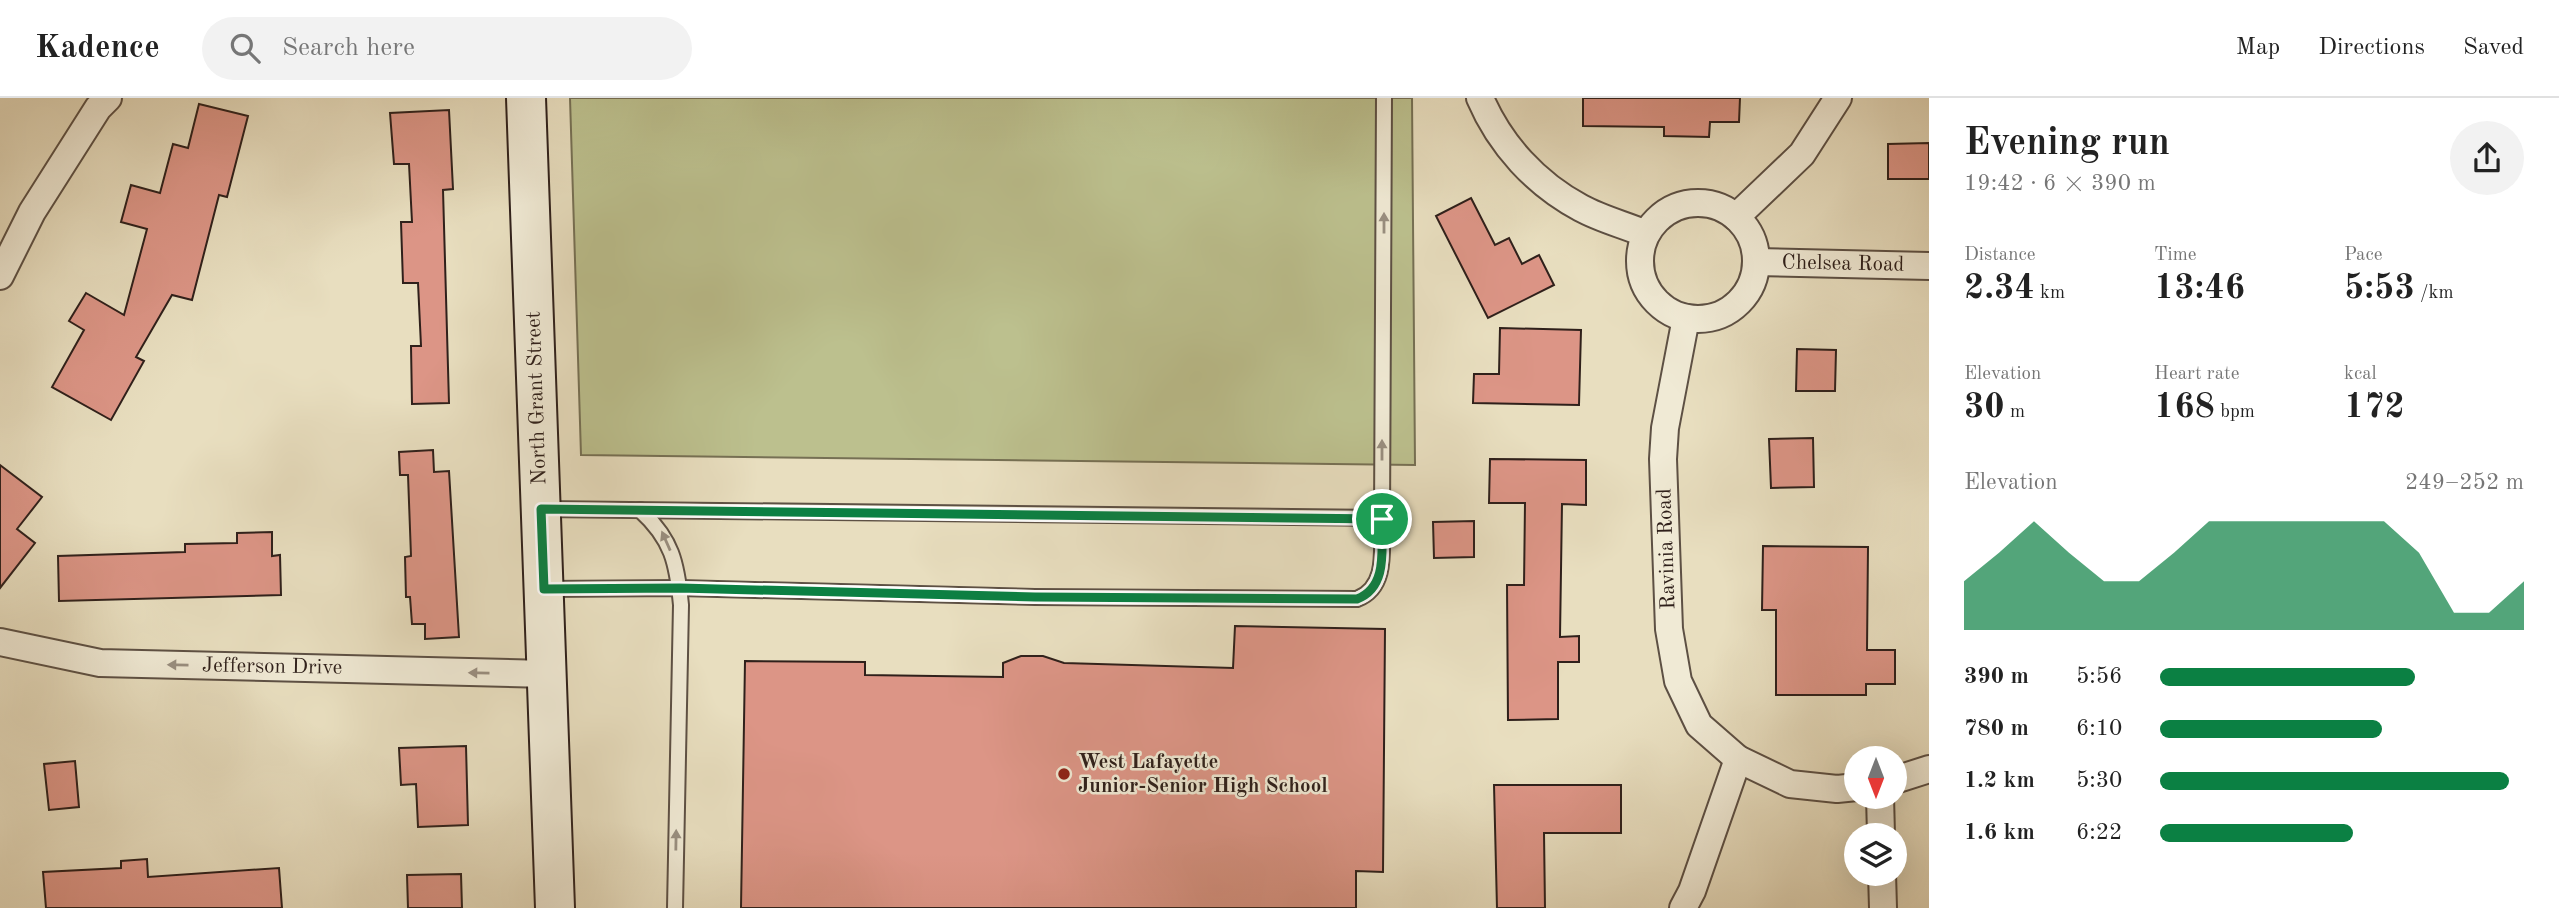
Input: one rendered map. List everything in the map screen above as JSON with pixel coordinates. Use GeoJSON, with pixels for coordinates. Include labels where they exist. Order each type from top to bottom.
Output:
{"type":"FeatureCollection","features":[{"type":"Feature","properties":{"kind":"street"},"geometry":{"type":"LineString","coordinates":[[0,276],[32,212],[98,108],[108,98]]}},
{"type":"Feature","properties":{"kind":"street","name":"North Grant Street"},"geometry":{"type":"LineString","coordinates":[[526,98],[555,908]]}},
{"type":"Feature","properties":{"kind":"street"},"geometry":{"type":"LineString","coordinates":[[1480,98],[1506,144],[1538,180],[1581,208],[1646,234]]}},
{"type":"Feature","properties":{"kind":"street"},"geometry":{"type":"LineString","coordinates":[[1736,217],[1802,154],[1838,98]]}},
{"type":"Feature","properties":{"kind":"street"},"geometry":{"type":"LineString","coordinates":[[1704,203],[1721,208],[1736,217],[1751,237],[1756,262],[1753,279],[1746,294],[1734,306],[1719,315],[1703,319],[1686,318],[1669,311],[1655,300],[1645,285],[1640,268],[1640,251],[1646,234],[1657,220],[1671,210],[1687,204],[1704,203]]}},
{"type":"Feature","properties":{"kind":"street","name":"Chelsea Road"},"geometry":{"type":"LineString","coordinates":[[1756,262],[1929,266]]}},
{"type":"Feature","properties":{"kind":"street","name":"Ravinia Road"},"geometry":{"type":"LineString","coordinates":[[1686,318],[1665,428],[1663,459],[1670,629],[1678,681],[1699,726],[1738,760],[1790,784],[1844,788]]}},
{"type":"Feature","properties":{"kind":"street","name":"Jefferson Drive"},"geometry":{"type":"LineString","coordinates":[[0,642],[100,663],[547,674]]}},
{"type":"Feature","properties":{"kind":"street"},"geometry":{"type":"LineString","coordinates":[[1683,908],[1692,891],[1738,760]]}},
{"type":"Feature","properties":{"kind":"street"},"geometry":{"type":"LineString","coordinates":[[1908,776],[1929,769]]}},
{"type":"Feature","properties":{"kind":"street"},"geometry":{"type":"LineString","coordinates":[[1882,886],[1883,908]]}},
{"type":"Feature","properties":{"kind":"lane"},"geometry":{"type":"LineString","coordinates":[[544,589],[680,588],[1035,597],[1357,599],[1369,595],[1376,586],[1380,573],[1382,519],[1384,98]]}},
{"type":"Feature","properties":{"kind":"lane"},"geometry":{"type":"LineString","coordinates":[[541,509],[1382,519]]}},
{"type":"Feature","properties":{"kind":"lane"},"geometry":{"type":"LineString","coordinates":[[640,510],[660,528],[677,565],[680,588],[675,908]]}},
{"type":"Feature","properties":{"kind":"green space"},"geometry":{"type":"Polygon","coordinates":[[[570,98],[1412,98],[1415,465],[581,455],[570,98]]]}},
{"type":"Feature","properties":{"kind":"building"},"geometry":{"type":"Polygon","coordinates":[[[1583,98],[1740,98],[1739,122],[1710,122],[1709,137],[1664,136],[1664,127],[1583,126],[1583,98]]]}},
{"type":"Feature","properties":{"kind":"building"},"geometry":{"type":"Polygon","coordinates":[[[199,104],[248,116],[227,197],[219,195],[192,300],[172,295],[136,357],[144,361],[111,420],[52,387],[84,330],[69,321],[86,293],[124,315],[147,229],[121,222],[131,185],[160,193],[173,144],[188,148],[199,104]]]}},
{"type":"Feature","properties":{"kind":"building"},"geometry":{"type":"Polygon","coordinates":[[[449,110],[453,189],[443,190],[449,403],[412,404],[411,346],[421,346],[418,283],[403,283],[401,222],[412,222],[409,164],[394,164],[390,113],[449,110]]]}},
{"type":"Feature","properties":{"kind":"building"},"geometry":{"type":"Polygon","coordinates":[[[1929,143],[1929,179],[1888,179],[1888,144],[1929,143]]]}},
{"type":"Feature","properties":{"kind":"building"},"geometry":{"type":"Polygon","coordinates":[[[1471,198],[1495,245],[1509,238],[1522,264],[1539,255],[1554,285],[1488,318],[1436,216],[1471,198]]]}},
{"type":"Feature","properties":{"kind":"building"},"geometry":{"type":"Polygon","coordinates":[[[1500,328],[1581,330],[1579,405],[1473,403],[1474,374],[1499,374],[1500,328]]]}},
{"type":"Feature","properties":{"kind":"building"},"geometry":{"type":"Polygon","coordinates":[[[1797,349],[1836,350],[1835,391],[1796,391],[1797,349]]]}},
{"type":"Feature","properties":{"kind":"building"},"geometry":{"type":"Polygon","coordinates":[[[1813,438],[1814,487],[1771,488],[1769,439],[1813,438]]]}},
{"type":"Feature","properties":{"kind":"building"},"geometry":{"type":"Polygon","coordinates":[[[433,450],[434,472],[449,471],[459,637],[425,639],[425,624],[412,624],[410,597],[406,597],[405,557],[411,556],[408,475],[400,475],[399,452],[433,450]]]}},
{"type":"Feature","properties":{"kind":"building"},"geometry":{"type":"Polygon","coordinates":[[[1490,459],[1586,460],[1586,505],[1562,504],[1560,637],[1579,636],[1579,662],[1558,662],[1558,719],[1508,720],[1507,585],[1524,585],[1525,503],[1489,503],[1490,459]]]}},
{"type":"Feature","properties":{"kind":"building"},"geometry":{"type":"Polygon","coordinates":[[[0,465],[42,497],[17,529],[35,543],[0,588],[0,465]]]}},
{"type":"Feature","properties":{"kind":"building"},"geometry":{"type":"Polygon","coordinates":[[[1474,521],[1474,557],[1434,558],[1433,522],[1474,521]]]}},
{"type":"Feature","properties":{"kind":"building"},"geometry":{"type":"Polygon","coordinates":[[[272,532],[272,556],[280,555],[281,595],[59,601],[58,556],[185,552],[185,544],[237,543],[237,533],[272,532]]]}},
{"type":"Feature","properties":{"kind":"building"},"geometry":{"type":"Polygon","coordinates":[[[1763,546],[1868,547],[1867,650],[1895,650],[1895,684],[1866,684],[1866,695],[1776,695],[1776,610],[1762,610],[1763,546]]]}},
{"type":"Feature","properties":{"kind":"building","name":"West Lafayette Junior-Senior High School"},"geometry":{"type":"Polygon","coordinates":[[[1235,626],[1385,629],[1383,872],[1356,871],[1356,908],[741,908],[745,661],[865,662],[865,675],[1003,677],[1003,663],[1021,656],[1043,656],[1064,663],[1233,668],[1235,626]]]}},
{"type":"Feature","properties":{"kind":"building"},"geometry":{"type":"Polygon","coordinates":[[[466,746],[468,825],[418,827],[416,784],[401,785],[399,748],[466,746]]]}},
{"type":"Feature","properties":{"kind":"building"},"geometry":{"type":"Polygon","coordinates":[[[75,761],[79,807],[49,810],[44,764],[75,761]]]}},
{"type":"Feature","properties":{"kind":"building"},"geometry":{"type":"Polygon","coordinates":[[[1494,785],[1621,785],[1621,833],[1544,833],[1545,908],[1497,908],[1494,785]]]}},
{"type":"Feature","properties":{"kind":"building"},"geometry":{"type":"Polygon","coordinates":[[[147,859],[148,877],[279,868],[282,908],[46,908],[43,872],[121,868],[121,861],[147,859]]]}},
{"type":"Feature","properties":{"kind":"building"},"geometry":{"type":"Polygon","coordinates":[[[461,874],[462,908],[408,908],[407,875],[461,874]]]}},
{"type":"Feature","properties":{"kind":"place","name":"West Lafayette Junior-Senior High School"},"geometry":{"type":"Point","coordinates":[1064,774]}},
{"type":"Feature","properties":{"kind":"route"},"geometry":{"type":"LineString","coordinates":[[541,509],[1036,513],[1382,519],[1380,573],[1376,586],[1369,595],[1357,599],[1035,597],[680,588],[544,589],[541,509]]}}]}
